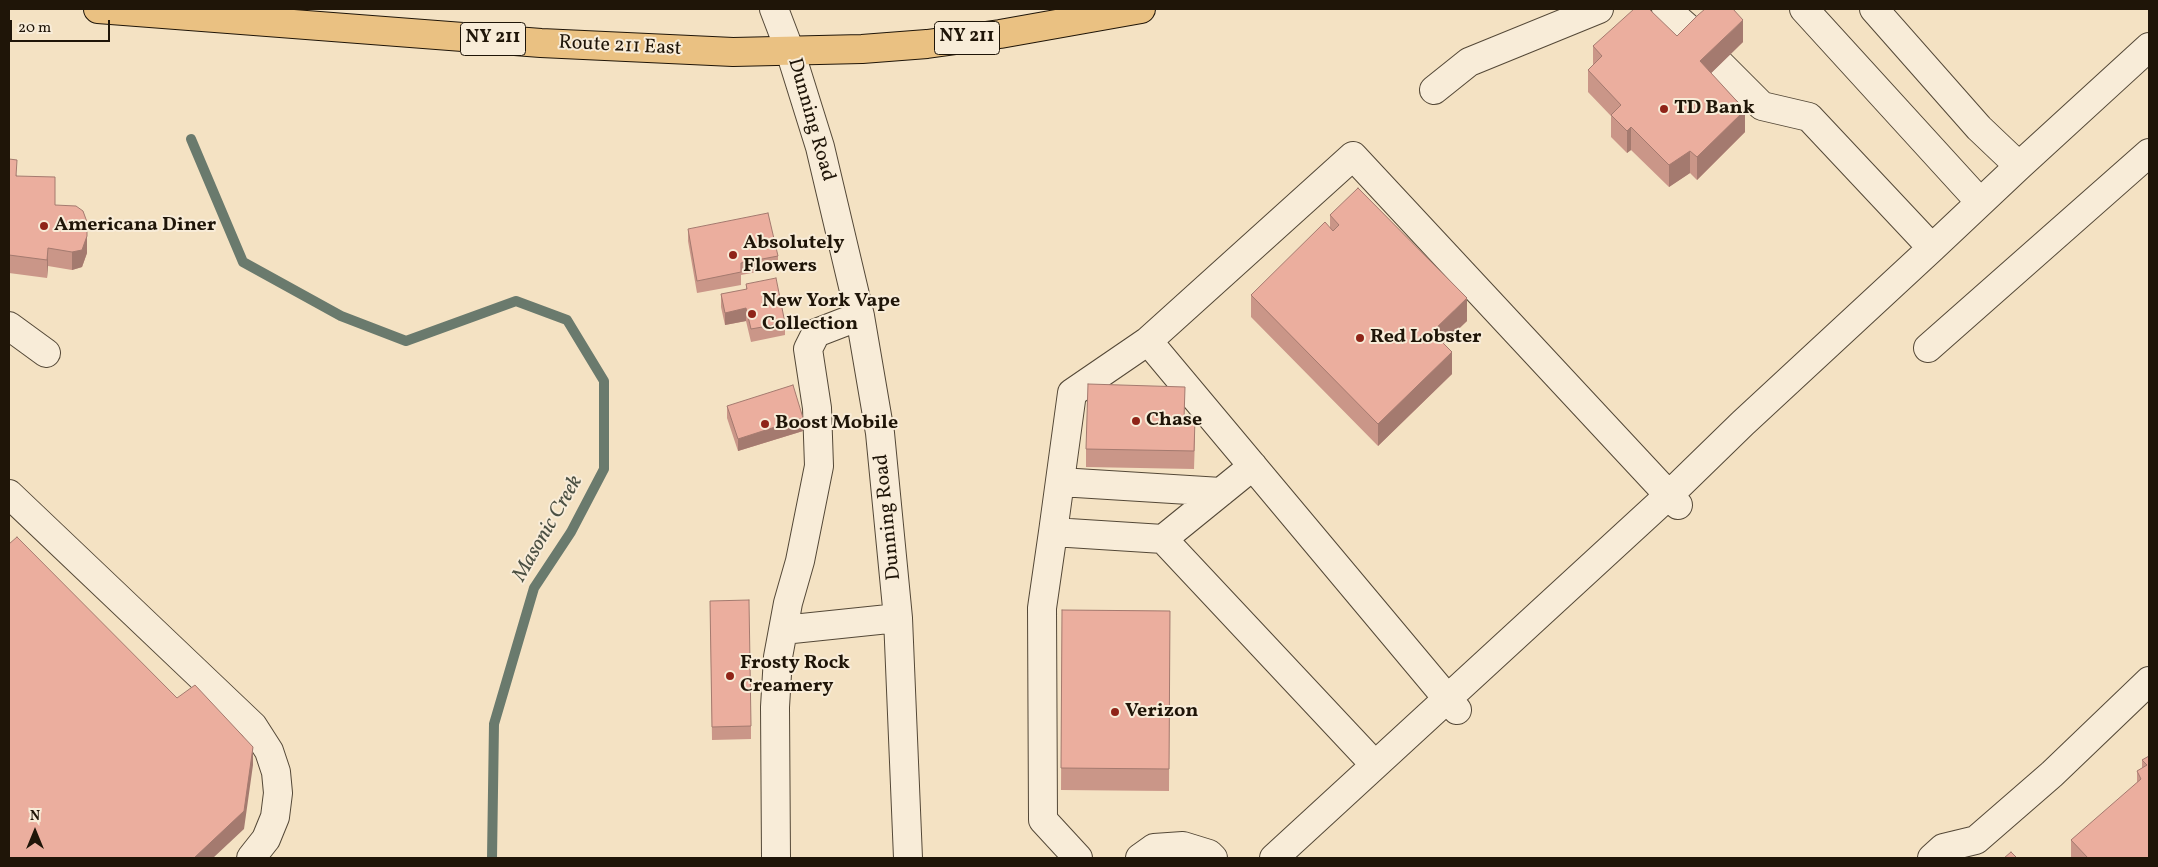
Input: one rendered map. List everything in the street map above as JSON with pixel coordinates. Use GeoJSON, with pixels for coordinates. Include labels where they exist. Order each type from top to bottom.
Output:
{"type":"FeatureCollection","features":[{"type":"Feature","properties":{"kind":"main road","name":"Route 211 East"},"geometry":{"type":"LineString","coordinates":[[98,9],[616,48],[733,52],[927,44],[1000,34],[1141,9]]}},
{"type":"Feature","properties":{"kind":"street","name":"Dunning Road"},"geometry":{"type":"LineString","coordinates":[[774,9],[790,51],[820,147],[860,316],[880,433],[894,561],[898,618],[908,858]]}},
{"type":"Feature","properties":{"kind":"street"},"geometry":{"type":"LineString","coordinates":[[1434,90],[1468,62],[1599,9]]}},
{"type":"Feature","properties":{"kind":"street"},"geometry":{"type":"LineString","coordinates":[[1666,9],[1698,37]]}},
{"type":"Feature","properties":{"kind":"street"},"geometry":{"type":"LineString","coordinates":[[1804,9],[1980,202]]}},
{"type":"Feature","properties":{"kind":"street"},"geometry":{"type":"LineString","coordinates":[[1874,9],[1979,128],[2019,166]]}},
{"type":"Feature","properties":{"kind":"street"},"geometry":{"type":"LineString","coordinates":[[1274,858],[1375,765],[1452,704],[1674,500],[1743,423],[1980,202],[2019,166],[2145,59]]}},
{"type":"Feature","properties":{"kind":"street"},"geometry":{"type":"LineString","coordinates":[[1720,64],[1762,106],[1809,117],[1932,248]]}},
{"type":"Feature","properties":{"kind":"street"},"geometry":{"type":"LineString","coordinates":[[1928,348],[2149,153]]}},
{"type":"Feature","properties":{"kind":"street"},"geometry":{"type":"LineString","coordinates":[[1078,858],[1043,820],[1042,608],[1072,393],[1148,341],[1353,156],[1674,500]]}},
{"type":"Feature","properties":{"kind":"street"},"geometry":{"type":"LineString","coordinates":[[776,858],[775,707],[778,656],[819,466],[817,408],[808,350],[816,333],[860,316]]}},
{"type":"Feature","properties":{"kind":"street"},"geometry":{"type":"LineString","coordinates":[[9,326],[46,353]]}},
{"type":"Feature","properties":{"kind":"street"},"geometry":{"type":"LineString","coordinates":[[1148,341],[1452,704]]}},
{"type":"Feature","properties":{"kind":"street"},"geometry":{"type":"LineString","coordinates":[[1053,532],[1163,539],[1253,466]]}},
{"type":"Feature","properties":{"kind":"street"},"geometry":{"type":"LineString","coordinates":[[1060,482],[1221,492]]}},
{"type":"Feature","properties":{"kind":"street"},"geometry":{"type":"LineString","coordinates":[[9,494],[253,726],[269,751],[276,772],[278,793],[275,817],[266,839],[251,858]]}},
{"type":"Feature","properties":{"kind":"street"},"geometry":{"type":"LineString","coordinates":[[1163,539],[1375,765]]}},
{"type":"Feature","properties":{"kind":"street"},"geometry":{"type":"LineString","coordinates":[[783,630],[898,618]]}},
{"type":"Feature","properties":{"kind":"street"},"geometry":{"type":"LineString","coordinates":[[1932,858],[1944,848],[1976,840],[2052,774],[2149,681]]}},
{"type":"Feature","properties":{"kind":"street"},"geometry":{"type":"LineString","coordinates":[[1140,858],[1154,848],[1183,846],[1209,854],[1213,858]]}},
{"type":"Feature","properties":{"kind":"building","name":"TD Bank"},"geometry":{"type":"Polygon","coordinates":[[[1634,9],[1649,9],[1677,36],[1705,9],[1733,9],[1743,20],[1700,61],[1745,110],[1697,157],[1690,151],[1669,165],[1631,127],[1627,131],[1611,115],[1621,105],[1588,70],[1602,56],[1593,46],[1634,9]]]}},
{"type":"Feature","properties":{"kind":"building","name":"Americana Diner"},"geometry":{"type":"Polygon","coordinates":[[[9,159],[17,160],[16,176],[55,177],[55,205],[76,206],[83,211],[87,222],[87,236],[82,250],[72,252],[48,248],[47,260],[9,255],[9,159]]]}},
{"type":"Feature","properties":{"kind":"building","name":"Red Lobster"},"geometry":{"type":"Polygon","coordinates":[[[1358,188],[1467,298],[1432,332],[1452,352],[1378,424],[1251,295],[1325,222],[1333,231],[1339,225],[1330,215],[1358,188]]]}},
{"type":"Feature","properties":{"kind":"building","name":"Absolutely Flowers"},"geometry":{"type":"Polygon","coordinates":[[[768,213],[778,256],[741,263],[741,272],[697,281],[688,229],[768,213]]]}},
{"type":"Feature","properties":{"kind":"building","name":"New York Vape Collection"},"geometry":{"type":"Polygon","coordinates":[[[776,278],[785,323],[751,329],[746,308],[725,313],[721,294],[747,289],[746,284],[776,278]]]}},
{"type":"Feature","properties":{"kind":"building","name":"Chase"},"geometry":{"type":"Polygon","coordinates":[[[1088,384],[1185,387],[1184,419],[1195,419],[1194,451],[1086,449],[1088,384]]]}},
{"type":"Feature","properties":{"kind":"building","name":"Boost Mobile"},"geometry":{"type":"Polygon","coordinates":[[[793,385],[803,418],[738,439],[727,406],[793,385]]]}},
{"type":"Feature","properties":{"kind":"building"},"geometry":{"type":"Polygon","coordinates":[[[17,537],[177,698],[195,685],[253,747],[244,811],[194,858],[9,858],[9,544],[17,537]]]}},
{"type":"Feature","properties":{"kind":"building","name":"Frosty Rock Creamery"},"geometry":{"type":"Polygon","coordinates":[[[749,600],[751,726],[712,727],[710,601],[749,600]]]}},
{"type":"Feature","properties":{"kind":"building","name":"Verizon"},"geometry":{"type":"Polygon","coordinates":[[[1062,610],[1170,611],[1169,769],[1061,768],[1062,610]]]}},
{"type":"Feature","properties":{"kind":"building"},"geometry":{"type":"Polygon","coordinates":[[[2149,756],[2149,858],[2088,858],[2071,840],[2141,779],[2137,771],[2147,765],[2142,760],[2149,756]]]}},
{"type":"Feature","properties":{"kind":"building"},"geometry":{"type":"Polygon","coordinates":[[[2011,852],[2017,858],[2004,858],[2011,852]]]}},
{"type":"Feature","properties":{"kind":"waterway","name":"Masonic Creek"},"geometry":{"type":"LineString","coordinates":[[191,139],[243,262],[341,316],[406,341],[516,301],[567,320],[604,381],[604,469],[571,532],[534,588],[494,724],[492,858]]}},
{"type":"Feature","properties":{"kind":"place","name":"TD Bank"},"geometry":{"type":"Point","coordinates":[1664,109]}},
{"type":"Feature","properties":{"kind":"place","name":"Americana Diner"},"geometry":{"type":"Point","coordinates":[44,226]}},
{"type":"Feature","properties":{"kind":"place","name":"Absolutely Flowers"},"geometry":{"type":"Point","coordinates":[733,255]}},
{"type":"Feature","properties":{"kind":"place","name":"New York Vape Collection"},"geometry":{"type":"Point","coordinates":[752,314]}},
{"type":"Feature","properties":{"kind":"place","name":"Red Lobster"},"geometry":{"type":"Point","coordinates":[1360,338]}},
{"type":"Feature","properties":{"kind":"place","name":"Chase"},"geometry":{"type":"Point","coordinates":[1136,421]}},
{"type":"Feature","properties":{"kind":"place","name":"Boost Mobile"},"geometry":{"type":"Point","coordinates":[765,424]}},
{"type":"Feature","properties":{"kind":"place","name":"Frosty Rock Creamery"},"geometry":{"type":"Point","coordinates":[730,676]}},
{"type":"Feature","properties":{"kind":"place","name":"Verizon"},"geometry":{"type":"Point","coordinates":[1115,712]}}]}
